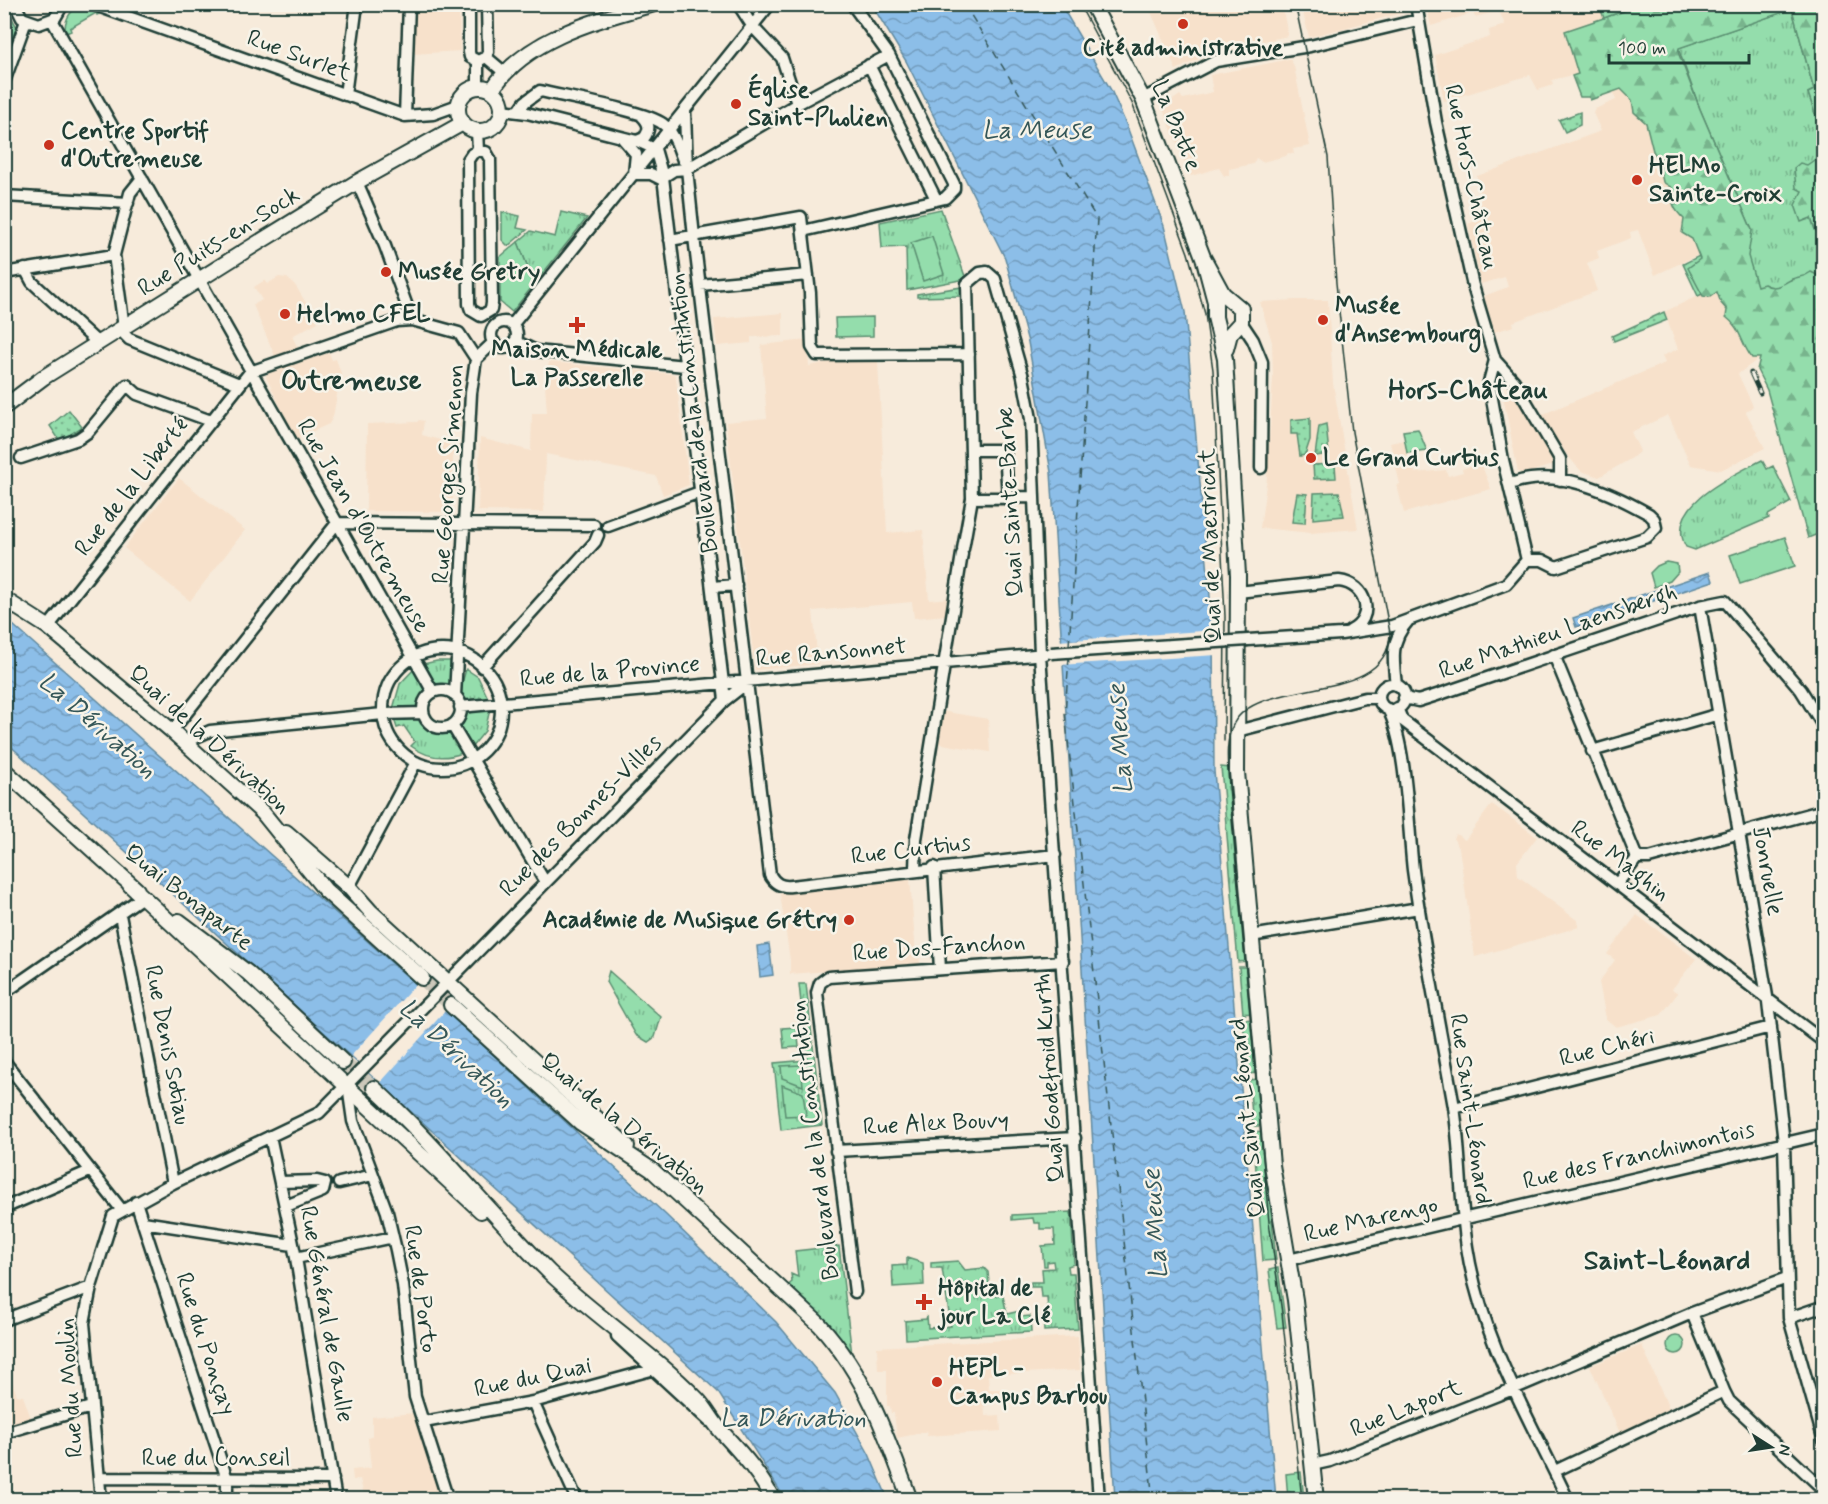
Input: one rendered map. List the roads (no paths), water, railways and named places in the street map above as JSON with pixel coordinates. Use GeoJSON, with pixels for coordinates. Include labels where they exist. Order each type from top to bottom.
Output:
{"type":"FeatureCollection","features":[{"type":"Feature","properties":{"kind":"main road"},"geometry":{"type":"LineString","coordinates":[[492,90],[505,73],[523,57],[549,42],[635,7],[654,4]]}},
{"type":"Feature","properties":{"kind":"main road","name":"La Batte"},"geometry":{"type":"LineString","coordinates":[[1095,10],[1143,99],[1203,257],[1216,309]]}},
{"type":"Feature","properties":{"kind":"main road"},"geometry":{"type":"LineString","coordinates":[[477,87],[492,90],[498,97],[502,110],[493,127],[477,131],[463,123],[458,105],[465,93],[477,87]]}},
{"type":"Feature","properties":{"kind":"main road","name":"Rue Puits-en-Sock"},"geometry":{"type":"LineString","coordinates":[[4,407],[44,376],[99,344],[198,280],[357,182],[463,123]]}},
{"type":"Feature","properties":{"kind":"main road","name":"La Batte"},"geometry":{"type":"LineString","coordinates":[[1203,257],[1223,294],[1231,302]]}},
{"type":"Feature","properties":{"kind":"main road"},"geometry":{"type":"LineString","coordinates":[[1216,309],[1223,303],[1231,302],[1241,309],[1238,325],[1226,329],[1218,325]]}},
{"type":"Feature","properties":{"kind":"main road","name":"Quai de Maestricht"},"geometry":{"type":"LineString","coordinates":[[1216,309],[1215,317],[1225,359],[1238,592],[1237,731]]}},
{"type":"Feature","properties":{"kind":"main road","name":"Quai de Maestricht"},"geometry":{"type":"LineString","coordinates":[[1225,359],[1227,341],[1238,325]]}},
{"type":"Feature","properties":{"kind":"main road"},"geometry":{"type":"LineString","coordinates":[[4,590],[34,618]]}},
{"type":"Feature","properties":{"kind":"main road","name":"Quai de la Dérivation"},"geometry":{"type":"LineString","coordinates":[[4,599],[48,627],[185,742],[263,813],[325,890],[422,978]]}},
{"type":"Feature","properties":{"kind":"main road","name":"Quai Saint-Léonard"},"geometry":{"type":"LineString","coordinates":[[1237,731],[1237,772],[1251,936],[1269,1070],[1273,1174],[1298,1326],[1316,1500]]}},
{"type":"Feature","properties":{"kind":"main road","name":"Quai Bonaparte"},"geometry":{"type":"LineString","coordinates":[[4,770],[61,819],[130,885],[248,973],[343,1062]]}},
{"type":"Feature","properties":{"kind":"main road"},"geometry":{"type":"LineString","coordinates":[[263,813],[350,887],[371,912],[450,978],[652,1170]]}},
{"type":"Feature","properties":{"kind":"main road"},"geometry":{"type":"LineString","coordinates":[[130,885],[141,898],[348,1086],[499,1229],[550,1272]]}},
{"type":"Feature","properties":{"kind":"main road","name":"Quai de la Dérivation"},"geometry":{"type":"LineString","coordinates":[[451,1005],[581,1123],[652,1170],[807,1313],[844,1354],[870,1396],[910,1500]]}},
{"type":"Feature","properties":{"kind":"main road"},"geometry":{"type":"LineString","coordinates":[[374,1088],[437,1148],[504,1226],[550,1272],[591,1311],[627,1337],[698,1400],[721,1431],[754,1467],[773,1500]]}},
{"type":"Feature","properties":{"kind":"street"},"geometry":{"type":"LineString","coordinates":[[15,4],[19,14],[26,21],[39,24],[52,20],[63,4]]}},
{"type":"Feature","properties":{"kind":"street","name":"Rue Surlet"},"geometry":{"type":"LineString","coordinates":[[92,4],[405,116]]}},
{"type":"Feature","properties":{"kind":"street"},"geometry":{"type":"LineString","coordinates":[[345,95],[357,4]]}},
{"type":"Feature","properties":{"kind":"street"},"geometry":{"type":"LineString","coordinates":[[410,4],[405,116],[433,114],[458,105]]}},
{"type":"Feature","properties":{"kind":"street"},"geometry":{"type":"LineString","coordinates":[[469,4],[470,57],[482,59],[505,73]]}},
{"type":"Feature","properties":{"kind":"street"},"geometry":{"type":"LineString","coordinates":[[477,87],[487,4]]}},
{"type":"Feature","properties":{"kind":"street"},"geometry":{"type":"LineString","coordinates":[[738,4],[753,27],[782,58],[797,104]]}},
{"type":"Feature","properties":{"kind":"street"},"geometry":{"type":"LineString","coordinates":[[512,325],[770,4]]}},
{"type":"Feature","properties":{"kind":"street"},"geometry":{"type":"LineString","coordinates":[[803,231],[950,196],[954,184],[889,56],[852,4]]}},
{"type":"Feature","properties":{"kind":"street","name":"Rue Hors-Château"},"geometry":{"type":"LineString","coordinates":[[1416,4],[1441,146],[1473,286],[1495,359]]}},
{"type":"Feature","properties":{"kind":"street","name":"Rue Jean d'Outremeuse"},"geometry":{"type":"LineString","coordinates":[[52,20],[61,40],[434,692]]}},
{"type":"Feature","properties":{"kind":"street"},"geometry":{"type":"LineString","coordinates":[[1143,99],[1216,61],[1294,49],[1418,20]]}},
{"type":"Feature","properties":{"kind":"street"},"geometry":{"type":"LineString","coordinates":[[4,82],[26,21]]}},
{"type":"Feature","properties":{"kind":"street"},"geometry":{"type":"LineString","coordinates":[[634,174],[651,174],[663,179],[674,170],[687,169],[797,104],[889,56]]}},
{"type":"Feature","properties":{"kind":"street"},"geometry":{"type":"LineString","coordinates":[[869,65],[936,199]]}},
{"type":"Feature","properties":{"kind":"street"},"geometry":{"type":"LineString","coordinates":[[518,112],[525,102],[540,91],[642,116],[660,122],[670,131]]}},
{"type":"Feature","properties":{"kind":"street"},"geometry":{"type":"LineString","coordinates":[[502,110],[637,141],[655,149]]}},
{"type":"Feature","properties":{"kind":"street","name":"Boulevard de la Constitution"},"geometry":{"type":"LineString","coordinates":[[685,112],[687,169],[694,237],[770,875],[774,882]]}},
{"type":"Feature","properties":{"kind":"street"},"geometry":{"type":"LineString","coordinates":[[637,141],[645,138],[649,128],[648,122],[642,116]]}},
{"type":"Feature","properties":{"kind":"street"},"geometry":{"type":"LineString","coordinates":[[477,131],[478,150]]}},
{"type":"Feature","properties":{"kind":"street","name":"Boulevard de la Constitution"},"geometry":{"type":"LineString","coordinates":[[670,131],[687,169]]}},
{"type":"Feature","properties":{"kind":"street"},"geometry":{"type":"LineString","coordinates":[[621,137],[636,154],[634,174]]}},
{"type":"Feature","properties":{"kind":"street","name":"Boulevard de la Constitution"},"geometry":{"type":"LineString","coordinates":[[655,149],[663,179],[725,700]]}},
{"type":"Feature","properties":{"kind":"street"},"geometry":{"type":"LineString","coordinates":[[478,150],[486,152],[490,159],[492,303],[488,313],[476,315],[469,304],[468,160],[478,150]]}},
{"type":"Feature","properties":{"kind":"street"},"geometry":{"type":"LineString","coordinates":[[142,178],[130,193],[114,255],[123,329],[129,339],[239,384]]}},
{"type":"Feature","properties":{"kind":"street"},"geometry":{"type":"LineString","coordinates":[[357,182],[386,246],[412,320]]}},
{"type":"Feature","properties":{"kind":"street"},"geometry":{"type":"LineString","coordinates":[[4,196],[128,202]]}},
{"type":"Feature","properties":{"kind":"street"},"geometry":{"type":"LineString","coordinates":[[694,237],[801,217],[808,275],[812,347],[821,356],[969,354],[972,498],[943,663],[916,839],[915,870]]}},
{"type":"Feature","properties":{"kind":"street","name":"Boulevard de la Constitution"},"geometry":{"type":"LineString","coordinates":[[670,240],[694,237]]}},
{"type":"Feature","properties":{"kind":"street"},"geometry":{"type":"LineString","coordinates":[[4,273],[114,255]]}},
{"type":"Feature","properties":{"kind":"street"},"geometry":{"type":"LineString","coordinates":[[26,269],[33,282],[99,344]]}},
{"type":"Feature","properties":{"kind":"street","name":"Quai Sainte-Barbe"},"geometry":{"type":"LineString","coordinates":[[969,354],[967,284],[980,273],[992,273],[1023,377],[1031,419],[1034,497],[1046,654]]}},
{"type":"Feature","properties":{"kind":"street"},"geometry":{"type":"LineString","coordinates":[[700,285],[808,275]]}},
{"type":"Feature","properties":{"kind":"street"},"geometry":{"type":"LineString","coordinates":[[488,313],[496,325]]}},
{"type":"Feature","properties":{"kind":"street"},"geometry":{"type":"LineString","coordinates":[[250,372],[390,323],[412,320],[459,333],[476,359]]}},
{"type":"Feature","properties":{"kind":"street"},"geometry":{"type":"LineString","coordinates":[[504,322],[512,325],[516,331],[515,341],[502,348],[494,342],[492,333],[496,325],[504,322]]}},
{"type":"Feature","properties":{"kind":"street"},"geometry":{"type":"LineString","coordinates":[[1238,325],[1253,340],[1262,362],[1264,389],[1261,468]]}},
{"type":"Feature","properties":{"kind":"street"},"geometry":{"type":"LineString","coordinates":[[515,341],[536,351],[685,366]]}},
{"type":"Feature","properties":{"kind":"street","name":"Rue Georges Simenon"},"geometry":{"type":"LineString","coordinates":[[454,696],[471,393],[476,359],[494,342]]}},
{"type":"Feature","properties":{"kind":"street"},"geometry":{"type":"LineString","coordinates":[[1495,359],[1514,381],[1560,459],[1560,480]]}},
{"type":"Feature","properties":{"kind":"street"},"geometry":{"type":"LineString","coordinates":[[1495,359],[1489,382],[1503,460],[1527,560],[1542,560],[1556,567],[1647,537],[1654,531],[1657,524],[1648,514],[1601,489],[1560,480],[1534,479],[1510,484]]}},
{"type":"Feature","properties":{"kind":"street","name":"Rue de la Liberté"},"geometry":{"type":"LineString","coordinates":[[48,627],[250,372]]}},
{"type":"Feature","properties":{"kind":"street"},"geometry":{"type":"LineString","coordinates":[[21,458],[78,439],[88,432],[127,386],[137,394],[211,421]]}},
{"type":"Feature","properties":{"kind":"street"},"geometry":{"type":"LineString","coordinates":[[971,450],[1005,450],[1008,498]]}},
{"type":"Feature","properties":{"kind":"street"},"geometry":{"type":"LineString","coordinates":[[172,731],[337,523],[465,522],[596,530],[606,534],[608,526],[700,492]]}},
{"type":"Feature","properties":{"kind":"street"},"geometry":{"type":"LineString","coordinates":[[972,498],[1034,497]]}},
{"type":"Feature","properties":{"kind":"street"},"geometry":{"type":"LineString","coordinates":[[482,667],[595,542],[596,530]]}},
{"type":"Feature","properties":{"kind":"street","name":"Rue Ransonnet"},"geometry":{"type":"LineString","coordinates":[[723,683],[1046,654],[1346,633],[1408,620],[1506,584],[1527,560]]}},
{"type":"Feature","properties":{"kind":"street"},"geometry":{"type":"LineString","coordinates":[[1238,592],[1339,582],[1351,584],[1364,597],[1365,616],[1353,630],[1346,633]]}},
{"type":"Feature","properties":{"kind":"street","name":"Boulevard de la Constitution"},"geometry":{"type":"LineString","coordinates":[[712,587],[736,585]]}},
{"type":"Feature","properties":{"kind":"street","name":"Rue Mathieu Laensbergh"},"geometry":{"type":"LineString","coordinates":[[1404,698],[1418,701],[1700,606],[1725,601],[1790,675],[1824,726]]}},
{"type":"Feature","properties":{"kind":"street","name":"Jonruelle"},"geometry":{"type":"LineString","coordinates":[[1700,606],[1768,1002],[1784,1143],[1789,1318],[1824,1441]]}},
{"type":"Feature","properties":{"kind":"street"},"geometry":{"type":"LineString","coordinates":[[1396,685],[1393,646],[1400,630],[1408,620]]}},
{"type":"Feature","properties":{"kind":"street"},"geometry":{"type":"LineString","coordinates":[[436,650],[457,652],[482,667],[496,686],[500,704],[495,736],[482,753],[471,759],[447,768],[428,766],[404,754],[392,740],[383,714],[384,696],[391,679],[403,664],[414,657],[436,650]]}},
{"type":"Feature","properties":{"kind":"street","name":"Quai Godefroid Kurth"},"geometry":{"type":"LineString","coordinates":[[1046,654],[1055,855],[1099,1500]]}},
{"type":"Feature","properties":{"kind":"street"},"geometry":{"type":"LineString","coordinates":[[1554,655],[1637,858]]}},
{"type":"Feature","properties":{"kind":"street","name":"Rue des Bonnes-Villes"},"geometry":{"type":"LineString","coordinates":[[121,1209],[319,1113],[725,700],[748,682]]}},
{"type":"Feature","properties":{"kind":"street","name":"Rue de la Province"},"geometry":{"type":"LineString","coordinates":[[460,707],[723,683]]}},
{"type":"Feature","properties":{"kind":"street"},"geometry":{"type":"LineString","coordinates":[[1396,685],[1403,690],[1404,698],[1393,709],[1382,705],[1379,698],[1384,687],[1396,685]]}},
{"type":"Feature","properties":{"kind":"street"},"geometry":{"type":"LineString","coordinates":[[446,691],[454,696],[460,707],[459,718],[452,725],[436,727],[430,724],[423,713],[425,701],[434,692],[446,691]]}},
{"type":"Feature","properties":{"kind":"street"},"geometry":{"type":"LineString","coordinates":[[1237,731],[1365,699],[1379,698]]}},
{"type":"Feature","properties":{"kind":"street","name":"Rue Maghin"},"geometry":{"type":"LineString","coordinates":[[1393,709],[1402,720],[1768,1002],[1824,1042]]}},
{"type":"Feature","properties":{"kind":"street","name":"Rue Saint-Léonard"},"geometry":{"type":"LineString","coordinates":[[1393,709],[1433,1001],[1454,1107],[1462,1169],[1467,1247],[1483,1314],[1513,1389],[1568,1500]]}},
{"type":"Feature","properties":{"kind":"street"},"geometry":{"type":"LineString","coordinates":[[185,742],[210,731],[383,714],[423,713]]}},
{"type":"Feature","properties":{"kind":"street"},"geometry":{"type":"LineString","coordinates":[[1592,751],[1719,714]]}},
{"type":"Feature","properties":{"kind":"street"},"geometry":{"type":"LineString","coordinates":[[452,725],[545,882]]}},
{"type":"Feature","properties":{"kind":"street"},"geometry":{"type":"LineString","coordinates":[[350,887],[416,762]]}},
{"type":"Feature","properties":{"kind":"street"},"geometry":{"type":"LineString","coordinates":[[1637,858],[1649,858],[1824,810]]}},
{"type":"Feature","properties":{"kind":"street","name":"Rue Curtius"},"geometry":{"type":"LineString","coordinates":[[774,882],[790,886],[934,867],[1055,855]]}},
{"type":"Feature","properties":{"kind":"street"},"geometry":{"type":"LineString","coordinates":[[1617,884],[1637,858]]}},
{"type":"Feature","properties":{"kind":"street"},"geometry":{"type":"LineString","coordinates":[[934,867],[940,969]]}},
{"type":"Feature","properties":{"kind":"street"},"geometry":{"type":"LineString","coordinates":[[4,993],[120,915],[141,898]]}},
{"type":"Feature","properties":{"kind":"street"},"geometry":{"type":"LineString","coordinates":[[1251,936],[1419,908]]}},
{"type":"Feature","properties":{"kind":"street","name":"Rue Denis Sotiau"},"geometry":{"type":"LineString","coordinates":[[120,915],[173,1183]]}},
{"type":"Feature","properties":{"kind":"street","name":"Rue Dos-Fanchon"},"geometry":{"type":"LineString","coordinates":[[819,983],[828,977],[1063,962]]}},
{"type":"Feature","properties":{"kind":"street","name":"Boulevard de la Constitution"},"geometry":{"type":"LineString","coordinates":[[819,983],[817,993],[855,1292]]}},
{"type":"Feature","properties":{"kind":"street","name":"Rue Chéri"},"geometry":{"type":"LineString","coordinates":[[1454,1107],[1771,1028]]}},
{"type":"Feature","properties":{"kind":"street"},"geometry":{"type":"LineString","coordinates":[[4,1061],[121,1209]]}},
{"type":"Feature","properties":{"kind":"street","name":"Rue de Porto"},"geometry":{"type":"LineString","coordinates":[[348,1086],[353,1121],[393,1237],[403,1285],[414,1397],[448,1500]]}},
{"type":"Feature","properties":{"kind":"street","name":"Rue des Franchimontois"},"geometry":{"type":"LineString","coordinates":[[1464,1219],[1824,1134]]}},
{"type":"Feature","properties":{"kind":"street","name":"Rue Général de Gaulle"},"geometry":{"type":"LineString","coordinates":[[270,1137],[296,1258],[336,1500]]}},
{"type":"Feature","properties":{"kind":"street","name":"Rue Alex Bouvy"},"geometry":{"type":"LineString","coordinates":[[836,1151],[1075,1138]]}},
{"type":"Feature","properties":{"kind":"street"},"geometry":{"type":"LineString","coordinates":[[4,1208],[90,1171]]}},
{"type":"Feature","properties":{"kind":"street"},"geometry":{"type":"LineString","coordinates":[[339,1183],[373,1175]]}},
{"type":"Feature","properties":{"kind":"street"},"geometry":{"type":"LineString","coordinates":[[280,1182],[317,1180],[325,1183],[323,1191],[286,1206]]}},
{"type":"Feature","properties":{"kind":"street","name":"Rue du Ponçay"},"geometry":{"type":"LineString","coordinates":[[136,1202],[227,1479],[227,1500]]}},
{"type":"Feature","properties":{"kind":"street","name":"Rue du Moulin"},"geometry":{"type":"LineString","coordinates":[[101,1500],[84,1323],[91,1287],[111,1218],[121,1209]]}},
{"type":"Feature","properties":{"kind":"street","name":"Rue Marengo"},"geometry":{"type":"LineString","coordinates":[[1288,1260],[1464,1219]]}},
{"type":"Feature","properties":{"kind":"street"},"geometry":{"type":"LineString","coordinates":[[143,1222],[293,1245]]}},
{"type":"Feature","properties":{"kind":"street"},"geometry":{"type":"LineString","coordinates":[[296,1258],[393,1237]]}},
{"type":"Feature","properties":{"kind":"street","name":"Rue Laport"},"geometry":{"type":"LineString","coordinates":[[1312,1465],[1330,1461],[1513,1389],[1692,1313],[1787,1278]]}},
{"type":"Feature","properties":{"kind":"street"},"geometry":{"type":"LineString","coordinates":[[4,1320],[91,1287]]}},
{"type":"Feature","properties":{"kind":"street"},"geometry":{"type":"LineString","coordinates":[[1789,1318],[1824,1306]]}},
{"type":"Feature","properties":{"kind":"street"},"geometry":{"type":"LineString","coordinates":[[591,1311],[651,1370],[721,1431]]}},
{"type":"Feature","properties":{"kind":"street"},"geometry":{"type":"LineString","coordinates":[[1692,1313],[1729,1401],[1824,1490]]}},
{"type":"Feature","properties":{"kind":"street","name":"Rue du Quai"},"geometry":{"type":"LineString","coordinates":[[424,1422],[533,1402],[651,1370]]}},
{"type":"Feature","properties":{"kind":"street"},"geometry":{"type":"LineString","coordinates":[[1555,1471],[1724,1391]]}},
{"type":"Feature","properties":{"kind":"street"},"geometry":{"type":"LineString","coordinates":[[533,1402],[577,1500]]}},
{"type":"Feature","properties":{"kind":"street"},"geometry":{"type":"LineString","coordinates":[[4,1433],[92,1407]]}},
{"type":"Feature","properties":{"kind":"street","name":"Rue du Conseil"},"geometry":{"type":"LineString","coordinates":[[99,1478],[333,1479]]}},
{"type":"Feature","properties":{"kind":"water","name":"La Meuse"},"geometry":{"type":"Polygon","coordinates":[[[872,5],[1061,5],[1111,90],[1164,226],[1185,312],[1213,631],[1214,771],[1276,1499],[1115,1499],[1051,472],[1028,342],[1005,258],[906,61],[872,5]]]}},
{"type":"Feature","properties":{"kind":"water"},"geometry":{"type":"Polygon","coordinates":[[[1710,572],[1713,581],[1576,627],[1573,618],[1710,572]]]}},
{"type":"Feature","properties":{"kind":"water","name":"La Dérivation"},"geometry":{"type":"Polygon","coordinates":[[[4,617],[447,1012],[666,1215],[776,1322],[835,1393],[869,1454],[888,1499],[785,1499],[718,1392],[5,741],[4,617]]]}},
{"type":"Feature","properties":{"kind":"water"},"geometry":{"type":"Polygon","coordinates":[[[769,944],[773,975],[760,977],[757,946],[769,944]]]}},
{"type":"Feature","properties":{"kind":"tunnel"},"geometry":{"type":"LineString","coordinates":[[422,978],[451,1005]]}},
{"type":"Feature","properties":{"kind":"tunnel"},"geometry":{"type":"LineString","coordinates":[[343,1062],[374,1088]]}},
{"type":"Feature","properties":{"kind":"tram line"},"geometry":{"type":"LineString","coordinates":[[1079,4],[1132,103],[1188,253],[1205,314],[1213,370],[1225,616],[1224,741]]}},
{"type":"Feature","properties":{"kind":"tram line"},"geometry":{"type":"LineString","coordinates":[[1295,4],[1328,157],[1336,283],[1352,432],[1390,633],[1384,656],[1369,671],[1347,681],[1269,699],[1248,708],[1234,723],[1228,746],[1229,787],[1269,1222],[1282,1313],[1302,1500]]}},
{"type":"Feature","properties":{"kind":"railway"},"geometry":{"type":"LineString","coordinates":[[1751,373],[1760,393]]}},
{"type":"Feature","properties":{"kind":"place","name":"Cité administrative"},"geometry":{"type":"Point","coordinates":[1183,24]}},
{"type":"Feature","properties":{"kind":"place","name":"Église Saint-Pholien"},"geometry":{"type":"Point","coordinates":[736,104]}},
{"type":"Feature","properties":{"kind":"place","name":"Centre Sportif d'Outremeuse"},"geometry":{"type":"Point","coordinates":[49,145]}},
{"type":"Feature","properties":{"kind":"place","name":"HELMo Sainte-Croix"},"geometry":{"type":"Point","coordinates":[1637,180]}},
{"type":"Feature","properties":{"kind":"place","name":"Musée Gretry"},"geometry":{"type":"Point","coordinates":[386,272]}},
{"type":"Feature","properties":{"kind":"place","name":"Helmo CFEL"},"geometry":{"type":"Point","coordinates":[285,314]}},
{"type":"Feature","properties":{"kind":"place","name":"Musée d'Ansembourg"},"geometry":{"type":"Point","coordinates":[1323,320]}},
{"type":"Feature","properties":{"kind":"place","name":"Maison Médicale La Passerelle"},"geometry":{"type":"Point","coordinates":[577,325]}},
{"type":"Feature","properties":{"kind":"place","name":"Le Grand Curtius"},"geometry":{"type":"Point","coordinates":[1311,458]}},
{"type":"Feature","properties":{"kind":"place","name":"Académie de Musique Grétry"},"geometry":{"type":"Point","coordinates":[849,920]}},
{"type":"Feature","properties":{"kind":"place","name":"Hôpital de jour La Clé"},"geometry":{"type":"Point","coordinates":[924,1302]}},
{"type":"Feature","properties":{"kind":"place","name":"HEPL - Campus Barbou"},"geometry":{"type":"Point","coordinates":[937,1382]}},
{"type":"Feature","properties":{"kind":"district","name":"Outremeuse"},"geometry":{"type":"Point","coordinates":[351,381]}},
{"type":"Feature","properties":{"kind":"district","name":"Hors-Château"},"geometry":{"type":"Point","coordinates":[1468,391]}},
{"type":"Feature","properties":{"kind":"district","name":"Saint-Léonard"},"geometry":{"type":"Point","coordinates":[1667,1261]}}]}
